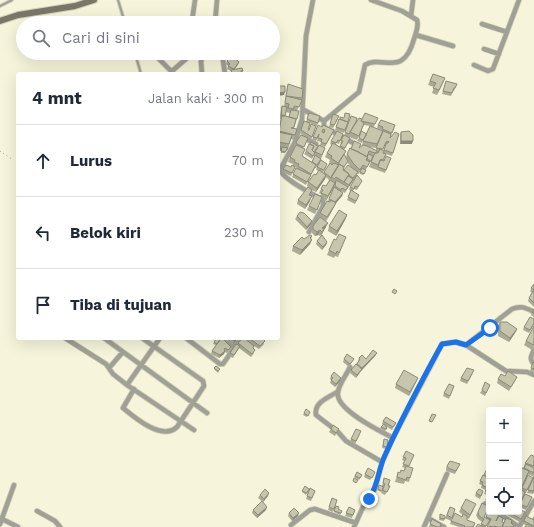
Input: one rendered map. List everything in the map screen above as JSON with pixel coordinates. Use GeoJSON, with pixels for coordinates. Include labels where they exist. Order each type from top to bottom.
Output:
{"type":"FeatureCollection","features":[{"type":"Feature","properties":{"kind":"street"},"geometry":{"type":"LineString","coordinates":[[0,21],[18,15],[60,8],[94,0]]}},
{"type":"Feature","properties":{"kind":"street"},"geometry":{"type":"LineString","coordinates":[[192,16],[195,0]]}},
{"type":"Feature","properties":{"kind":"street"},"geometry":{"type":"LineString","coordinates":[[216,16],[217,0]]}},
{"type":"Feature","properties":{"kind":"street"},"geometry":{"type":"LineString","coordinates":[[308,232],[323,206],[323,200],[291,180],[280,170],[297,135],[304,110],[306,36],[313,0]]}},
{"type":"Feature","properties":{"kind":"street"},"geometry":{"type":"LineString","coordinates":[[324,121],[360,92],[365,65],[374,62],[388,64],[397,63],[409,52],[416,35],[418,22],[411,16],[371,0]]}},
{"type":"Feature","properties":{"kind":"street"},"geometry":{"type":"LineString","coordinates":[[411,16],[413,0]]}},
{"type":"Feature","properties":{"kind":"street"},"geometry":{"type":"LineString","coordinates":[[474,65],[491,71],[499,54],[519,0]]}},
{"type":"Feature","properties":{"kind":"street"},"geometry":{"type":"LineString","coordinates":[[482,24],[507,32]]}},
{"type":"Feature","properties":{"kind":"street"},"geometry":{"type":"LineString","coordinates":[[416,35],[453,46]]}},
{"type":"Feature","properties":{"kind":"street"},"geometry":{"type":"LineString","coordinates":[[484,49],[499,54]]}},
{"type":"Feature","properties":{"kind":"street"},"geometry":{"type":"LineString","coordinates":[[161,60],[173,72],[186,60]]}},
{"type":"Feature","properties":{"kind":"street"},"geometry":{"type":"LineString","coordinates":[[201,60],[202,72]]}},
{"type":"Feature","properties":{"kind":"street"},"geometry":{"type":"LineString","coordinates":[[223,60],[225,72]]}},
{"type":"Feature","properties":{"kind":"street"},"geometry":{"type":"LineString","coordinates":[[304,110],[324,121]]}},
{"type":"Feature","properties":{"kind":"street"},"geometry":{"type":"LineString","coordinates":[[324,121],[324,126],[326,128],[360,146]]}},
{"type":"Feature","properties":{"kind":"street"},"geometry":{"type":"LineString","coordinates":[[297,135],[316,144]]}},
{"type":"Feature","properties":{"kind":"street"},"geometry":{"type":"LineString","coordinates":[[466,345],[512,309],[524,307],[534,312]]}},
{"type":"Feature","properties":{"kind":"street"},"geometry":{"type":"LineString","coordinates":[[69,340],[84,349],[109,368],[113,374],[127,385],[194,430]]}},
{"type":"Feature","properties":{"kind":"street"},"geometry":{"type":"LineString","coordinates":[[106,340],[192,404],[207,413]]}},
{"type":"Feature","properties":{"kind":"street"},"geometry":{"type":"LineString","coordinates":[[134,389],[123,407],[124,410],[160,431],[173,430],[204,386],[203,381],[145,340]]}},
{"type":"Feature","properties":{"kind":"street"},"geometry":{"type":"LineString","coordinates":[[127,385],[158,340]]}},
{"type":"Feature","properties":{"kind":"street"},"geometry":{"type":"LineString","coordinates":[[189,340],[220,364],[223,364],[239,340]]}},
{"type":"Feature","properties":{"kind":"street"},"geometry":{"type":"LineString","coordinates":[[224,340],[234,347]]}},
{"type":"Feature","properties":{"kind":"street"},"geometry":{"type":"LineString","coordinates":[[291,525],[310,510],[315,509],[355,525],[363,507],[375,489],[382,462],[392,438],[442,344],[456,342],[466,345],[506,371],[527,372],[534,375]]}},
{"type":"Feature","properties":{"kind":"street"},"geometry":{"type":"LineString","coordinates":[[534,350],[531,360],[534,364]]}},
{"type":"Feature","properties":{"kind":"street"},"geometry":{"type":"LineString","coordinates":[[109,368],[122,353]]}},
{"type":"Feature","properties":{"kind":"street"},"geometry":{"type":"LineString","coordinates":[[350,367],[337,392],[316,407],[316,415],[338,432],[346,441],[382,462]]}},
{"type":"Feature","properties":{"kind":"street"},"geometry":{"type":"LineString","coordinates":[[337,392],[338,399],[347,410],[392,438]]}},
{"type":"Feature","properties":{"kind":"street"},"geometry":{"type":"LineString","coordinates":[[424,527],[447,474]]}},
{"type":"Feature","properties":{"kind":"street"},"geometry":{"type":"LineString","coordinates":[[14,485],[1,522],[18,527]]}},
{"type":"Feature","properties":{"kind":"street"},"geometry":{"type":"LineString","coordinates":[[501,515],[519,527],[534,502]]}},
{"type":"Feature","properties":{"kind":"street"},"geometry":{"type":"LineString","coordinates":[[37,511],[55,521],[60,527]]}},
{"type":"Feature","properties":{"kind":"street"},"geometry":{"type":"LineString","coordinates":[[428,518],[444,527]]}},
{"type":"Feature","properties":{"kind":"lane"},"geometry":{"type":"LineString","coordinates":[[0,6],[12,0]]}},
{"type":"Feature","properties":{"kind":"lane"},"geometry":{"type":"LineString","coordinates":[[118,0],[123,16]]}},
{"type":"Feature","properties":{"kind":"lane"},"geometry":{"type":"LineString","coordinates":[[136,60],[140,72]]}},
{"type":"Feature","properties":{"kind":"path"},"geometry":{"type":"LineString","coordinates":[[0,150],[13,160]]}},
{"type":"Feature","properties":{"kind":"building"},"geometry":{"type":"Polygon","coordinates":[[[237,60],[239,62],[234,69],[228,66],[230,64],[227,61],[237,60]]]}},
{"type":"Feature","properties":{"kind":"building"},"geometry":{"type":"Polygon","coordinates":[[[242,68],[243,71],[232,72],[231,70],[242,68]]]}},
{"type":"Feature","properties":{"kind":"building"},"geometry":{"type":"Polygon","coordinates":[[[433,74],[445,78],[439,90],[433,88],[436,83],[430,81],[433,74]]]}},
{"type":"Feature","properties":{"kind":"building"},"geometry":{"type":"Polygon","coordinates":[[[446,81],[457,84],[452,93],[443,91],[446,81]]]}},
{"type":"Feature","properties":{"kind":"building"},"geometry":{"type":"Polygon","coordinates":[[[288,84],[303,89],[302,98],[286,96],[288,84]]]}},
{"type":"Feature","properties":{"kind":"building"},"geometry":{"type":"Polygon","coordinates":[[[280,86],[285,86],[285,92],[280,93],[280,86]]]}},
{"type":"Feature","properties":{"kind":"building"},"geometry":{"type":"Polygon","coordinates":[[[286,96],[302,100],[299,107],[294,106],[294,109],[288,108],[289,104],[285,103],[286,96]]]}},
{"type":"Feature","properties":{"kind":"building"},"geometry":{"type":"Polygon","coordinates":[[[282,106],[287,107],[285,116],[281,116],[282,106]]]}},
{"type":"Feature","properties":{"kind":"building"},"geometry":{"type":"Polygon","coordinates":[[[291,110],[299,111],[297,119],[289,117],[291,110]]]}},
{"type":"Feature","properties":{"kind":"building"},"geometry":{"type":"Polygon","coordinates":[[[309,113],[320,116],[318,123],[307,119],[309,113]]]}},
{"type":"Feature","properties":{"kind":"building"},"geometry":{"type":"Polygon","coordinates":[[[345,113],[350,114],[348,122],[340,119],[340,117],[344,118],[345,113]]]}},
{"type":"Feature","properties":{"kind":"building"},"geometry":{"type":"Polygon","coordinates":[[[365,113],[378,118],[375,124],[361,121],[365,113]]]}},
{"type":"Feature","properties":{"kind":"building"},"geometry":{"type":"Polygon","coordinates":[[[333,114],[339,116],[334,125],[330,124],[333,114]]]}},
{"type":"Feature","properties":{"kind":"building"},"geometry":{"type":"Polygon","coordinates":[[[282,115],[296,119],[294,127],[291,128],[297,129],[295,135],[280,131],[282,115]]]}},
{"type":"Feature","properties":{"kind":"building"},"geometry":{"type":"Polygon","coordinates":[[[351,116],[357,118],[349,134],[345,132],[351,116]]]}},
{"type":"Feature","properties":{"kind":"building"},"geometry":{"type":"Polygon","coordinates":[[[359,118],[362,119],[361,121],[364,123],[359,136],[350,132],[359,118]]]}},
{"type":"Feature","properties":{"kind":"building"},"geometry":{"type":"Polygon","coordinates":[[[339,119],[348,122],[345,130],[336,127],[339,119]]]}},
{"type":"Feature","properties":{"kind":"building"},"geometry":{"type":"Polygon","coordinates":[[[381,120],[395,125],[392,133],[382,129],[383,127],[378,125],[381,120]]]}},
{"type":"Feature","properties":{"kind":"building"},"geometry":{"type":"Polygon","coordinates":[[[304,121],[310,123],[308,130],[311,124],[316,126],[312,137],[301,130],[304,121]]]}},
{"type":"Feature","properties":{"kind":"building"},"geometry":{"type":"Polygon","coordinates":[[[318,125],[322,127],[323,125],[334,130],[326,144],[321,142],[322,139],[318,138],[319,134],[317,138],[313,137],[318,125]]]}},
{"type":"Feature","properties":{"kind":"building"},"geometry":{"type":"Polygon","coordinates":[[[370,126],[383,131],[377,144],[363,141],[370,126]]]}},
{"type":"Feature","properties":{"kind":"building"},"geometry":{"type":"Polygon","coordinates":[[[337,131],[343,134],[340,141],[338,140],[336,143],[331,141],[337,131]]]}},
{"type":"Feature","properties":{"kind":"building"},"geometry":{"type":"Polygon","coordinates":[[[361,131],[367,134],[363,140],[359,138],[361,131]]]}},
{"type":"Feature","properties":{"kind":"building"},"geometry":{"type":"Polygon","coordinates":[[[383,131],[391,134],[390,138],[395,132],[399,134],[393,153],[384,150],[386,144],[389,142],[388,141],[386,142],[383,149],[376,148],[383,131]]]}},
{"type":"Feature","properties":{"kind":"building"},"geometry":{"type":"Polygon","coordinates":[[[409,131],[413,135],[413,141],[401,141],[401,132],[409,131]]]}},
{"type":"Feature","properties":{"kind":"building"},"geometry":{"type":"Polygon","coordinates":[[[280,132],[292,135],[289,144],[280,142],[280,132]]]}},
{"type":"Feature","properties":{"kind":"building"},"geometry":{"type":"Polygon","coordinates":[[[301,135],[308,138],[304,147],[296,142],[301,135]]]}},
{"type":"Feature","properties":{"kind":"building"},"geometry":{"type":"Polygon","coordinates":[[[344,135],[350,138],[345,148],[340,146],[344,135]]]}},
{"type":"Feature","properties":{"kind":"building"},"geometry":{"type":"Polygon","coordinates":[[[354,141],[361,144],[359,148],[363,145],[377,151],[375,153],[369,151],[367,157],[351,149],[354,141]]]}},
{"type":"Feature","properties":{"kind":"building"},"geometry":{"type":"Polygon","coordinates":[[[311,142],[318,146],[314,152],[312,150],[314,146],[310,144],[311,142]]]}},
{"type":"Feature","properties":{"kind":"building"},"geometry":{"type":"Polygon","coordinates":[[[333,143],[346,151],[338,163],[327,153],[333,143]]]}},
{"type":"Feature","properties":{"kind":"building"},"geometry":{"type":"Polygon","coordinates":[[[309,144],[314,146],[312,150],[315,153],[313,156],[306,151],[309,144]]]}},
{"type":"Feature","properties":{"kind":"building"},"geometry":{"type":"Polygon","coordinates":[[[296,145],[305,149],[302,156],[316,165],[311,174],[298,166],[299,164],[294,162],[295,160],[290,157],[296,145]]]}},
{"type":"Feature","properties":{"kind":"building"},"geometry":{"type":"Polygon","coordinates":[[[319,145],[325,148],[322,155],[315,152],[319,145]]]}},
{"type":"Feature","properties":{"kind":"building"},"geometry":{"type":"Polygon","coordinates":[[[282,147],[288,148],[285,152],[281,151],[282,147]]]}},
{"type":"Feature","properties":{"kind":"building"},"geometry":{"type":"Polygon","coordinates":[[[350,148],[368,157],[366,160],[370,162],[367,167],[363,165],[360,170],[353,163],[347,154],[350,148]]]}},
{"type":"Feature","properties":{"kind":"building"},"geometry":{"type":"Polygon","coordinates":[[[380,149],[386,154],[378,165],[371,162],[375,153],[378,153],[380,149]]]}},
{"type":"Feature","properties":{"kind":"building"},"geometry":{"type":"Polygon","coordinates":[[[344,154],[348,161],[344,167],[338,164],[344,154]]]}},
{"type":"Feature","properties":{"kind":"building"},"geometry":{"type":"Polygon","coordinates":[[[368,154],[373,156],[371,161],[367,159],[368,154]]]}},
{"type":"Feature","properties":{"kind":"building"},"geometry":{"type":"Polygon","coordinates":[[[315,155],[321,159],[317,165],[312,162],[315,155]]]}},
{"type":"Feature","properties":{"kind":"building"},"geometry":{"type":"Polygon","coordinates":[[[386,156],[391,158],[386,170],[378,167],[380,160],[384,161],[386,156]]]}},
{"type":"Feature","properties":{"kind":"building"},"geometry":{"type":"Polygon","coordinates":[[[321,160],[327,164],[324,170],[317,167],[321,160]]]}},
{"type":"Feature","properties":{"kind":"building"},"geometry":{"type":"Polygon","coordinates":[[[330,163],[332,165],[334,163],[339,165],[331,178],[324,172],[330,163]]]}},
{"type":"Feature","properties":{"kind":"building"},"geometry":{"type":"Polygon","coordinates":[[[339,164],[344,167],[343,170],[349,174],[344,182],[336,177],[334,179],[331,177],[339,164]]]}},
{"type":"Feature","properties":{"kind":"building"},"geometry":{"type":"Polygon","coordinates":[[[286,165],[291,167],[292,165],[295,167],[292,173],[283,169],[286,165]]]}},
{"type":"Feature","properties":{"kind":"building"},"geometry":{"type":"Polygon","coordinates":[[[348,165],[358,172],[353,178],[344,170],[348,165]]]}},
{"type":"Feature","properties":{"kind":"building"},"geometry":{"type":"Polygon","coordinates":[[[296,168],[311,175],[307,182],[293,174],[296,168]]]}},
{"type":"Feature","properties":{"kind":"building"},"geometry":{"type":"Polygon","coordinates":[[[362,168],[366,170],[364,174],[360,172],[362,168]]]}},
{"type":"Feature","properties":{"kind":"building"},"geometry":{"type":"Polygon","coordinates":[[[319,170],[326,175],[317,188],[308,182],[319,170]]]}},
{"type":"Feature","properties":{"kind":"building"},"geometry":{"type":"Polygon","coordinates":[[[357,175],[362,181],[358,187],[355,186],[354,189],[350,187],[357,175]]]}},
{"type":"Feature","properties":{"kind":"building"},"geometry":{"type":"Polygon","coordinates":[[[348,176],[353,179],[349,185],[344,182],[348,176]]]}},
{"type":"Feature","properties":{"kind":"building"},"geometry":{"type":"Polygon","coordinates":[[[330,180],[335,183],[328,196],[321,193],[323,190],[321,189],[323,185],[326,186],[330,180]]]}},
{"type":"Feature","properties":{"kind":"building"},"geometry":{"type":"Polygon","coordinates":[[[336,180],[348,187],[346,190],[342,188],[341,190],[335,186],[336,180]]]}},
{"type":"Feature","properties":{"kind":"building"},"geometry":{"type":"Polygon","coordinates":[[[308,187],[312,190],[309,195],[312,196],[306,205],[298,200],[308,187]]]}},
{"type":"Feature","properties":{"kind":"building"},"geometry":{"type":"Polygon","coordinates":[[[334,187],[343,193],[335,202],[329,199],[334,187]]]}},
{"type":"Feature","properties":{"kind":"building"},"geometry":{"type":"Polygon","coordinates":[[[351,190],[359,195],[356,201],[348,197],[351,190]]]}},
{"type":"Feature","properties":{"kind":"building"},"geometry":{"type":"Polygon","coordinates":[[[315,194],[322,197],[317,210],[309,206],[315,194]]]}},
{"type":"Feature","properties":{"kind":"building"},"geometry":{"type":"Polygon","coordinates":[[[331,200],[336,203],[327,217],[320,213],[327,201],[330,202],[331,200]]]}},
{"type":"Feature","properties":{"kind":"building"},"geometry":{"type":"Polygon","coordinates":[[[339,210],[347,215],[337,231],[329,226],[339,210]]]}},
{"type":"Feature","properties":{"kind":"building"},"geometry":{"type":"Polygon","coordinates":[[[300,212],[304,213],[312,221],[307,227],[297,216],[300,212]]]}},
{"type":"Feature","properties":{"kind":"building"},"geometry":{"type":"Polygon","coordinates":[[[320,217],[328,223],[322,228],[324,229],[322,232],[320,230],[317,232],[313,229],[313,226],[320,217]]]}},
{"type":"Feature","properties":{"kind":"building"},"geometry":{"type":"Polygon","coordinates":[[[339,234],[346,237],[339,253],[337,251],[336,254],[329,250],[334,239],[336,240],[339,234]]]}},
{"type":"Feature","properties":{"kind":"building"},"geometry":{"type":"Polygon","coordinates":[[[310,235],[312,236],[310,238],[312,240],[302,250],[293,246],[302,237],[304,239],[310,235]]]}},
{"type":"Feature","properties":{"kind":"building"},"geometry":{"type":"Polygon","coordinates":[[[322,235],[327,242],[323,247],[317,241],[322,235]]]}},
{"type":"Feature","properties":{"kind":"building"},"geometry":{"type":"Polygon","coordinates":[[[394,289],[397,291],[395,294],[392,292],[394,289]]]}},
{"type":"Feature","properties":{"kind":"building"},"geometry":{"type":"Polygon","coordinates":[[[533,291],[534,292],[534,303],[529,298],[533,291]]]}},
{"type":"Feature","properties":{"kind":"building"},"geometry":{"type":"Polygon","coordinates":[[[530,317],[534,319],[534,323],[530,330],[524,327],[530,317]]]}},
{"type":"Feature","properties":{"kind":"building"},"geometry":{"type":"Polygon","coordinates":[[[500,322],[507,322],[517,329],[510,338],[500,331],[500,322]]]}},
{"type":"Feature","properties":{"kind":"building"},"geometry":{"type":"Polygon","coordinates":[[[534,326],[534,345],[526,341],[534,326]]]}},
{"type":"Feature","properties":{"kind":"building"},"geometry":{"type":"Polygon","coordinates":[[[216,340],[220,340],[217,344],[214,342],[216,340]]]}},
{"type":"Feature","properties":{"kind":"building"},"geometry":{"type":"Polygon","coordinates":[[[220,340],[224,340],[231,347],[228,350],[225,348],[225,351],[220,355],[212,351],[220,340]]]}},
{"type":"Feature","properties":{"kind":"building"},"geometry":{"type":"Polygon","coordinates":[[[241,340],[246,340],[254,346],[253,348],[255,350],[252,354],[238,343],[241,340]]]}},
{"type":"Feature","properties":{"kind":"building"},"geometry":{"type":"Polygon","coordinates":[[[252,340],[264,340],[265,341],[260,346],[252,340]]]}},
{"type":"Feature","properties":{"kind":"building"},"geometry":{"type":"Polygon","coordinates":[[[236,344],[240,346],[234,355],[230,353],[236,344]]]}},
{"type":"Feature","properties":{"kind":"building"},"geometry":{"type":"Polygon","coordinates":[[[373,350],[377,353],[362,368],[357,364],[362,355],[366,359],[373,350]]]}},
{"type":"Feature","properties":{"kind":"building"},"geometry":{"type":"Polygon","coordinates":[[[347,354],[354,359],[350,364],[344,359],[347,354]]]}},
{"type":"Feature","properties":{"kind":"building"},"geometry":{"type":"Polygon","coordinates":[[[533,362],[534,363],[534,369],[531,368],[533,362]]]}},
{"type":"Feature","properties":{"kind":"building"},"geometry":{"type":"Polygon","coordinates":[[[356,364],[362,369],[357,375],[351,370],[356,364]]]}},
{"type":"Feature","properties":{"kind":"building"},"geometry":{"type":"Polygon","coordinates":[[[216,366],[220,369],[218,371],[214,368],[216,366]]]}},
{"type":"Feature","properties":{"kind":"building"},"geometry":{"type":"Polygon","coordinates":[[[467,368],[474,370],[468,381],[461,378],[467,368]]]}},
{"type":"Feature","properties":{"kind":"building"},"geometry":{"type":"Polygon","coordinates":[[[404,370],[418,378],[410,392],[396,384],[404,370]]]}},
{"type":"Feature","properties":{"kind":"building"},"geometry":{"type":"Polygon","coordinates":[[[508,371],[517,377],[511,387],[498,379],[501,374],[505,376],[508,371]]]}},
{"type":"Feature","properties":{"kind":"building"},"geometry":{"type":"Polygon","coordinates":[[[334,372],[341,378],[336,384],[331,380],[333,378],[331,376],[334,372]]]}},
{"type":"Feature","properties":{"kind":"building"},"geometry":{"type":"Polygon","coordinates":[[[485,382],[490,385],[486,393],[482,390],[485,382]]]}},
{"type":"Feature","properties":{"kind":"building"},"geometry":{"type":"Polygon","coordinates":[[[449,384],[454,386],[450,396],[444,393],[449,384]]]}},
{"type":"Feature","properties":{"kind":"building"},"geometry":{"type":"Polygon","coordinates":[[[306,409],[310,412],[308,416],[304,413],[306,409]]]}},
{"type":"Feature","properties":{"kind":"building"},"geometry":{"type":"Polygon","coordinates":[[[432,414],[436,415],[432,422],[429,421],[432,414]]]}},
{"type":"Feature","properties":{"kind":"building"},"geometry":{"type":"Polygon","coordinates":[[[386,417],[396,423],[393,427],[383,421],[386,417]]]}},
{"type":"Feature","properties":{"kind":"building"},"geometry":{"type":"Polygon","coordinates":[[[384,424],[387,428],[386,429],[381,427],[384,424]]]}},
{"type":"Feature","properties":{"kind":"building"},"geometry":{"type":"Polygon","coordinates":[[[333,425],[339,429],[336,433],[331,429],[333,425]]]}},
{"type":"Feature","properties":{"kind":"building"},"geometry":{"type":"Polygon","coordinates":[[[356,429],[361,431],[356,441],[351,439],[356,429]]]}},
{"type":"Feature","properties":{"kind":"building"},"geometry":{"type":"Polygon","coordinates":[[[384,439],[388,440],[387,447],[383,446],[384,439]]]}},
{"type":"Feature","properties":{"kind":"building"},"geometry":{"type":"Polygon","coordinates":[[[406,451],[414,455],[409,466],[403,464],[406,458],[403,457],[406,451]]]}},
{"type":"Feature","properties":{"kind":"building"},"geometry":{"type":"Polygon","coordinates":[[[531,455],[534,456],[534,466],[525,463],[531,455]]]}},
{"type":"Feature","properties":{"kind":"building"},"geometry":{"type":"Polygon","coordinates":[[[450,461],[460,464],[456,471],[448,468],[447,466],[450,461]]]}},
{"type":"Feature","properties":{"kind":"building"},"geometry":{"type":"Polygon","coordinates":[[[526,464],[534,468],[534,473],[524,468],[526,464]]]}},
{"type":"Feature","properties":{"kind":"building"},"geometry":{"type":"Polygon","coordinates":[[[406,466],[413,468],[410,478],[407,477],[406,480],[397,477],[398,472],[400,473],[401,470],[404,471],[406,466]]]}},
{"type":"Feature","properties":{"kind":"building"},"geometry":{"type":"Polygon","coordinates":[[[368,468],[375,472],[372,478],[365,474],[368,468]]]}},
{"type":"Feature","properties":{"kind":"building"},"geometry":{"type":"Polygon","coordinates":[[[522,468],[529,471],[522,486],[522,468]]]}},
{"type":"Feature","properties":{"kind":"building"},"geometry":{"type":"Polygon","coordinates":[[[357,472],[362,475],[360,478],[355,476],[357,472]]]}},
{"type":"Feature","properties":{"kind":"building"},"geometry":{"type":"Polygon","coordinates":[[[483,475],[486,476],[486,487],[482,485],[483,482],[480,481],[483,475]]]}},
{"type":"Feature","properties":{"kind":"building"},"geometry":{"type":"Polygon","coordinates":[[[528,475],[533,478],[527,490],[522,488],[528,475]]]}},
{"type":"Feature","properties":{"kind":"building"},"geometry":{"type":"Polygon","coordinates":[[[534,477],[534,491],[528,490],[534,477]]]}},
{"type":"Feature","properties":{"kind":"building"},"geometry":{"type":"Polygon","coordinates":[[[354,478],[358,480],[356,483],[353,481],[354,478]]]}},
{"type":"Feature","properties":{"kind":"building"},"geometry":{"type":"Polygon","coordinates":[[[384,478],[390,480],[388,486],[390,486],[387,492],[382,490],[385,484],[383,483],[384,478]]]}},
{"type":"Feature","properties":{"kind":"building"},"geometry":{"type":"Polygon","coordinates":[[[379,485],[384,487],[382,491],[378,489],[379,485]]]}},
{"type":"Feature","properties":{"kind":"building"},"geometry":{"type":"Polygon","coordinates":[[[305,486],[309,489],[307,493],[302,491],[305,486]]]}},
{"type":"Feature","properties":{"kind":"building"},"geometry":{"type":"Polygon","coordinates":[[[310,488],[315,491],[312,498],[307,496],[310,488]]]}},
{"type":"Feature","properties":{"kind":"building"},"geometry":{"type":"Polygon","coordinates":[[[265,489],[269,493],[264,499],[260,495],[265,489]]]}},
{"type":"Feature","properties":{"kind":"building"},"geometry":{"type":"Polygon","coordinates":[[[479,489],[483,491],[481,496],[476,493],[479,489]]]}},
{"type":"Feature","properties":{"kind":"building"},"geometry":{"type":"Polygon","coordinates":[[[522,490],[525,492],[522,499],[522,490]]]}},
{"type":"Feature","properties":{"kind":"building"},"geometry":{"type":"Polygon","coordinates":[[[525,494],[532,497],[527,507],[522,505],[522,500],[525,494]]]}},
{"type":"Feature","properties":{"kind":"building"},"geometry":{"type":"Polygon","coordinates":[[[332,498],[337,500],[334,509],[329,507],[332,498]]]}},
{"type":"Feature","properties":{"kind":"building"},"geometry":{"type":"Polygon","coordinates":[[[466,499],[476,504],[470,515],[461,508],[466,499]]]}},
{"type":"Feature","properties":{"kind":"building"},"geometry":{"type":"Polygon","coordinates":[[[262,501],[267,507],[258,515],[253,510],[262,501]]]}},
{"type":"Feature","properties":{"kind":"building"},"geometry":{"type":"Polygon","coordinates":[[[482,503],[486,505],[486,513],[484,517],[490,520],[486,526],[481,524],[484,519],[479,516],[478,512],[482,503]]]}},
{"type":"Feature","properties":{"kind":"building"},"geometry":{"type":"Polygon","coordinates":[[[336,506],[342,511],[341,513],[334,511],[336,506]]]}},
{"type":"Feature","properties":{"kind":"building"},"geometry":{"type":"Polygon","coordinates":[[[349,507],[355,510],[353,515],[346,513],[349,507]]]}},
{"type":"Feature","properties":{"kind":"building"},"geometry":{"type":"Polygon","coordinates":[[[450,507],[455,509],[452,518],[447,515],[450,507]]]}},
{"type":"Feature","properties":{"kind":"building"},"geometry":{"type":"Polygon","coordinates":[[[294,508],[299,513],[293,518],[289,513],[294,508]]]}},
{"type":"Feature","properties":{"kind":"building"},"geometry":{"type":"Polygon","coordinates":[[[522,510],[525,512],[521,519],[514,515],[522,515],[522,510]]]}},
{"type":"Feature","properties":{"kind":"building"},"geometry":{"type":"Polygon","coordinates":[[[455,513],[462,517],[463,514],[467,516],[467,520],[475,523],[473,527],[464,527],[465,526],[451,521],[455,513]]]}},
{"type":"Feature","properties":{"kind":"building"},"geometry":{"type":"Polygon","coordinates":[[[440,514],[445,516],[445,519],[440,518],[440,514]]]}},
{"type":"Feature","properties":{"kind":"building"},"geometry":{"type":"Polygon","coordinates":[[[487,515],[499,515],[496,521],[499,516],[503,518],[502,522],[504,523],[502,527],[487,527],[491,519],[486,517],[487,515]]]}},
{"type":"Feature","properties":{"kind":"building"},"geometry":{"type":"Polygon","coordinates":[[[526,516],[534,520],[534,526],[524,521],[526,516]]]}},
{"type":"Feature","properties":{"kind":"building"},"geometry":{"type":"Polygon","coordinates":[[[506,518],[512,520],[511,523],[514,526],[513,527],[502,527],[506,518]]]}},
{"type":"Feature","properties":{"kind":"building"},"geometry":{"type":"Polygon","coordinates":[[[432,519],[441,524],[440,527],[430,524],[432,519]]]}},
{"type":"Feature","properties":{"kind":"building"},"geometry":{"type":"Polygon","coordinates":[[[478,524],[484,527],[476,527],[478,524]]]}},
{"type":"Feature","properties":{"kind":"building"},"geometry":{"type":"Polygon","coordinates":[[[527,524],[533,527],[525,527],[527,524]]]}},
{"type":"Feature","properties":{"kind":"route"},"geometry":{"type":"LineString","coordinates":[[369,499],[378,482],[382,462],[392,438],[442,344],[456,342],[466,345],[490,328]]}}]}
